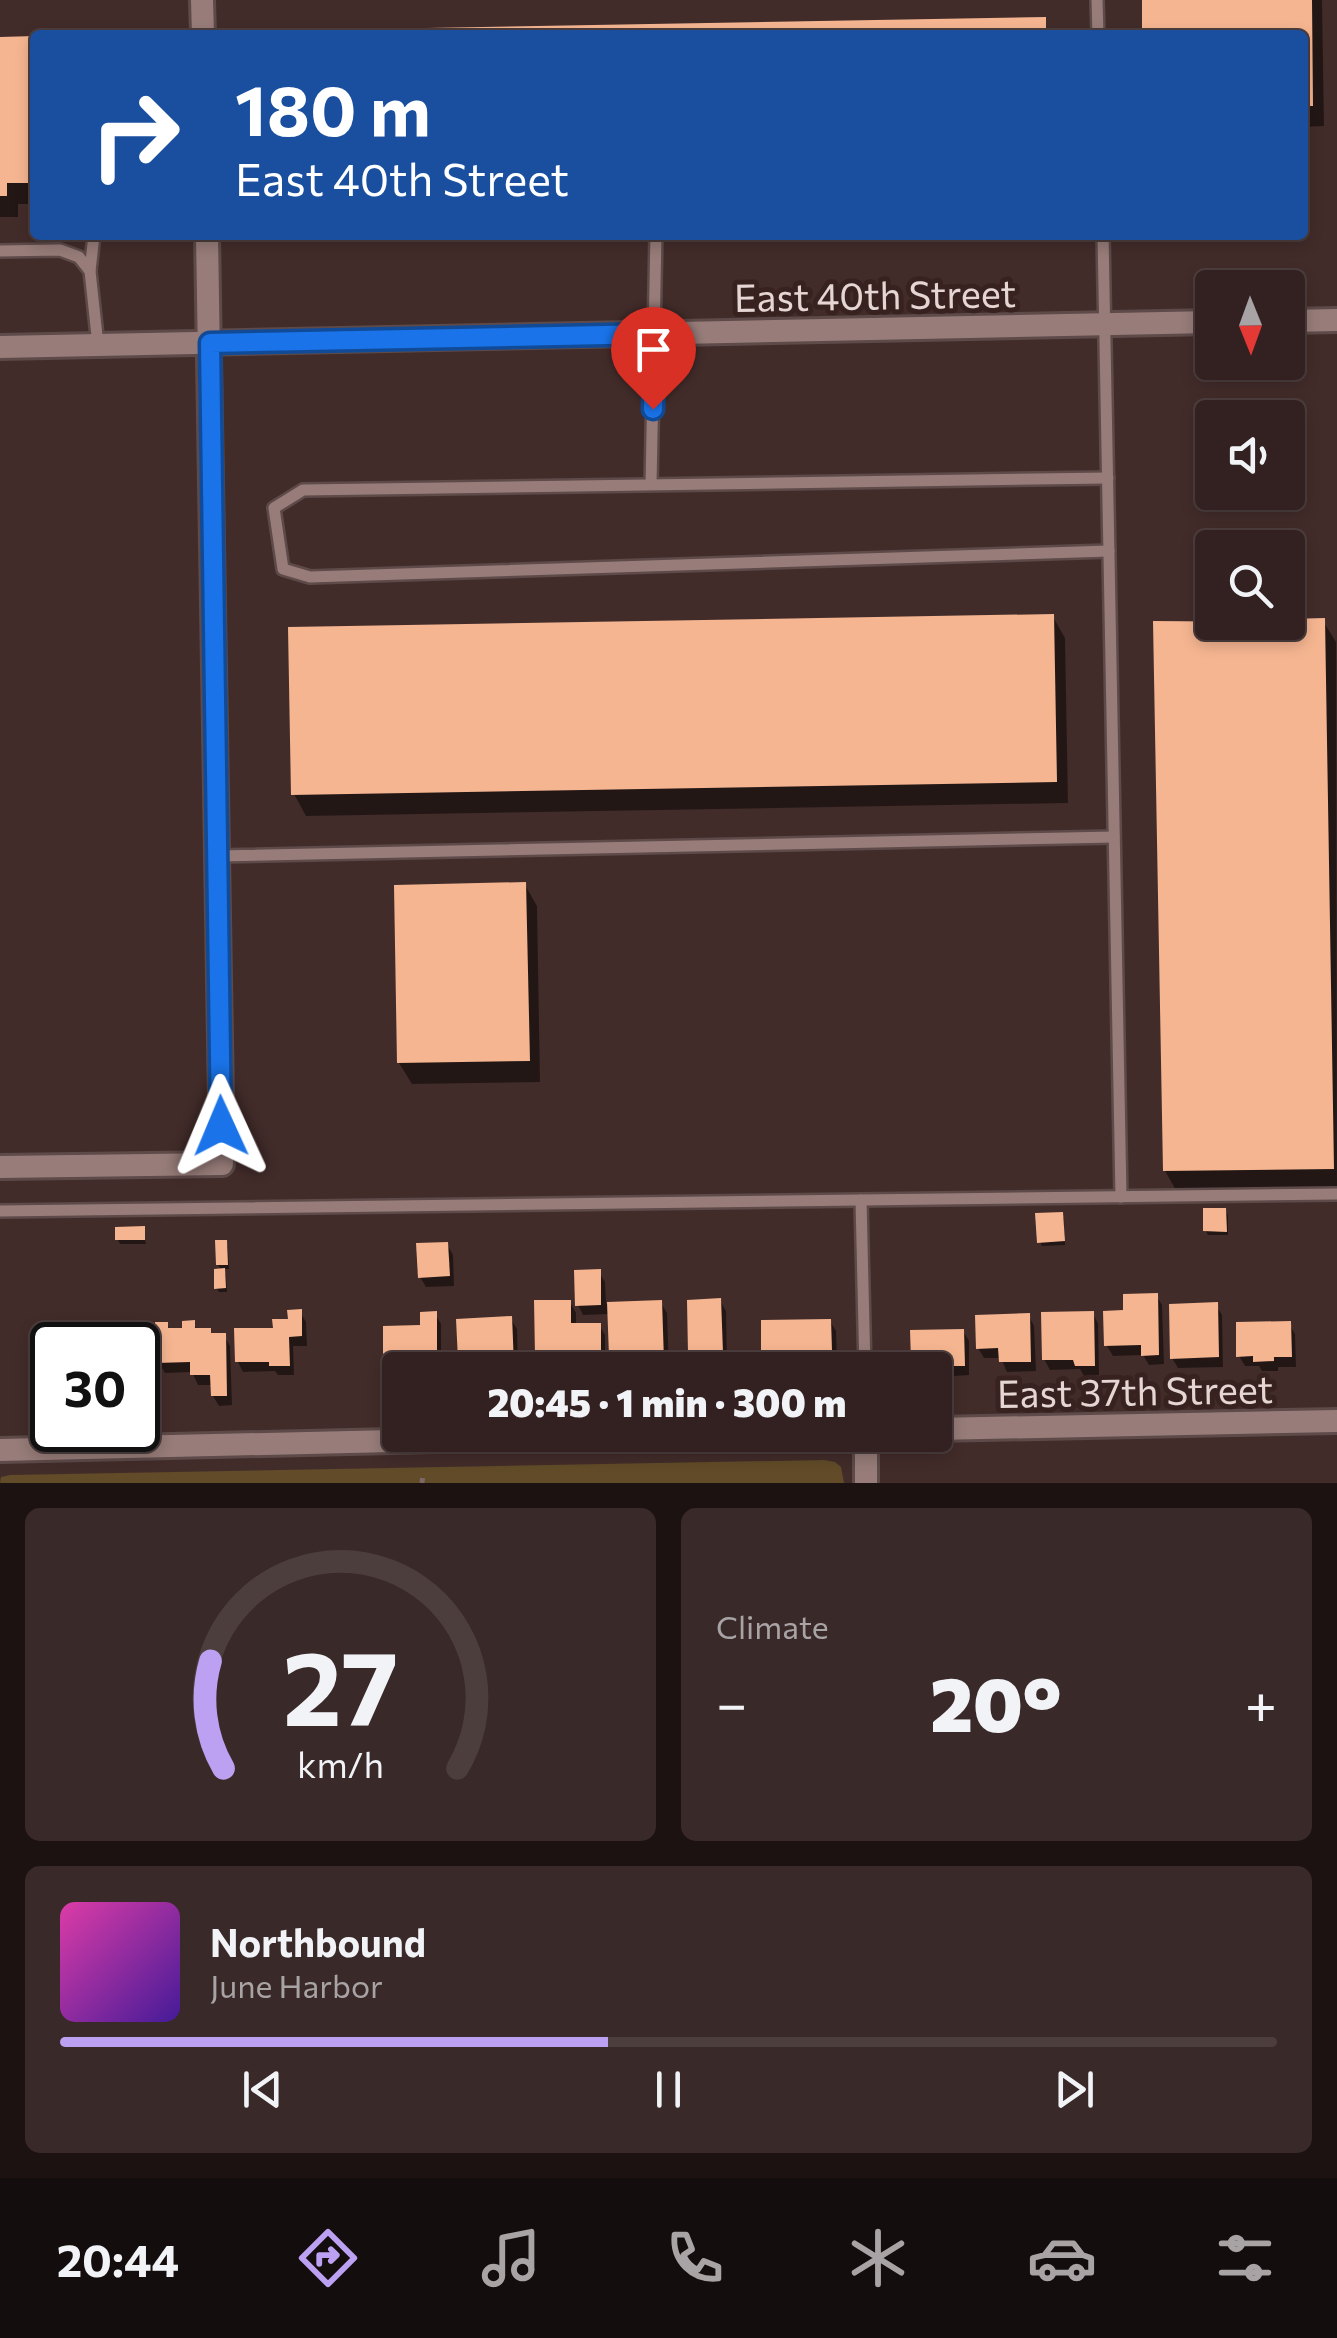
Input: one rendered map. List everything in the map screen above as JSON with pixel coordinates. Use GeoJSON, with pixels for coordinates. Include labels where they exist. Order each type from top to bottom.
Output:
{"type":"FeatureCollection","features":[{"type":"Feature","properties":{"kind":"street"},"geometry":{"type":"LineString","coordinates":[[202,0],[203,30]]}},
{"type":"Feature","properties":{"kind":"street"},"geometry":{"type":"LineString","coordinates":[[0,1167],[222,1164],[208,240]]}},
{"type":"Feature","properties":{"kind":"street"},"geometry":{"type":"LineString","coordinates":[[1305,321],[1337,320]]}},
{"type":"Feature","properties":{"kind":"street","name":"East 40th Street"},"geometry":{"type":"LineString","coordinates":[[0,347],[1195,322]]}},
{"type":"Feature","properties":{"kind":"street","name":"East 37th Street"},"geometry":{"type":"LineString","coordinates":[[952,1429],[1337,1421]]}},
{"type":"Feature","properties":{"kind":"street"},"geometry":{"type":"LineString","coordinates":[[0,1450],[382,1441]]}},
{"type":"Feature","properties":{"kind":"street"},"geometry":{"type":"LineString","coordinates":[[866,1452],[866,1483]]}},
{"type":"Feature","properties":{"kind":"lane"},"geometry":{"type":"LineString","coordinates":[[1097,0],[1098,30]]}},
{"type":"Feature","properties":{"kind":"lane"},"geometry":{"type":"LineString","coordinates":[[93,240],[90,271],[98,345]]}},
{"type":"Feature","properties":{"kind":"lane"},"geometry":{"type":"LineString","coordinates":[[651,484],[656,240]]}},
{"type":"Feature","properties":{"kind":"lane"},"geometry":{"type":"LineString","coordinates":[[1103,240],[1120,1197]]}},
{"type":"Feature","properties":{"kind":"lane"},"geometry":{"type":"LineString","coordinates":[[0,251],[60,250],[80,257],[90,271]]}},
{"type":"Feature","properties":{"kind":"lane"},"geometry":{"type":"LineString","coordinates":[[1108,478],[303,490],[274,508],[283,568],[310,577],[1109,551]]}},
{"type":"Feature","properties":{"kind":"lane"},"geometry":{"type":"LineString","coordinates":[[217,856],[1114,837]]}},
{"type":"Feature","properties":{"kind":"lane"},"geometry":{"type":"LineString","coordinates":[[0,1211],[1337,1194]]}},
{"type":"Feature","properties":{"kind":"lane"},"geometry":{"type":"LineString","coordinates":[[861,1200],[864,1352]]}},
{"type":"Feature","properties":{"kind":"path"},"geometry":{"type":"LineString","coordinates":[[422,1473],[422,1483]]}},
{"type":"Feature","properties":{"kind":"shaded area"},"geometry":{"type":"Polygon","coordinates":[[[824,1460],[841,1467],[844,1483],[0,1483],[1,1477],[10,1475],[824,1460]]]}},
{"type":"Feature","properties":{"kind":"building"},"geometry":{"type":"Polygon","coordinates":[[[1142,0],[1312,0],[1313,106],[1308,106],[1308,30],[1142,30],[1142,0]]]}},
{"type":"Feature","properties":{"kind":"building"},"geometry":{"type":"Polygon","coordinates":[[[1046,17],[1046,30],[317,30],[1046,17]]]}},
{"type":"Feature","properties":{"kind":"building"},"geometry":{"type":"Polygon","coordinates":[[[30,36],[30,183],[7,183],[7,196],[0,196],[0,37],[30,36]]]}},
{"type":"Feature","properties":{"kind":"building"},"geometry":{"type":"Polygon","coordinates":[[[1054,614],[1057,782],[291,795],[288,627],[1054,614]]]}},
{"type":"Feature","properties":{"kind":"building"},"geometry":{"type":"Polygon","coordinates":[[[1325,618],[1334,1169],[1163,1171],[1153,621],[1195,621],[1195,640],[1305,640],[1305,619],[1325,618]]]}},
{"type":"Feature","properties":{"kind":"building"},"geometry":{"type":"Polygon","coordinates":[[[526,882],[530,1061],[397,1063],[394,885],[526,882]]]}},
{"type":"Feature","properties":{"kind":"building"},"geometry":{"type":"Polygon","coordinates":[[[1203,1208],[1226,1208],[1227,1232],[1203,1231],[1203,1208]]]}},
{"type":"Feature","properties":{"kind":"building"},"geometry":{"type":"Polygon","coordinates":[[[1063,1212],[1065,1241],[1037,1243],[1035,1213],[1063,1212]]]}},
{"type":"Feature","properties":{"kind":"building"},"geometry":{"type":"Polygon","coordinates":[[[145,1226],[145,1240],[115,1240],[115,1227],[145,1226]]]}},
{"type":"Feature","properties":{"kind":"building"},"geometry":{"type":"Polygon","coordinates":[[[215,1240],[227,1240],[228,1265],[216,1265],[215,1240]]]}},
{"type":"Feature","properties":{"kind":"building"},"geometry":{"type":"Polygon","coordinates":[[[448,1242],[450,1276],[418,1278],[416,1243],[448,1242]]]}},
{"type":"Feature","properties":{"kind":"building"},"geometry":{"type":"Polygon","coordinates":[[[225,1268],[226,1288],[214,1289],[214,1269],[225,1268]]]}},
{"type":"Feature","properties":{"kind":"building"},"geometry":{"type":"Polygon","coordinates":[[[601,1269],[601,1305],[575,1306],[574,1270],[601,1269]]]}},
{"type":"Feature","properties":{"kind":"building"},"geometry":{"type":"Polygon","coordinates":[[[1158,1293],[1159,1355],[1141,1356],[1141,1345],[1104,1346],[1103,1311],[1123,1310],[1123,1294],[1158,1293]]]}},
{"type":"Feature","properties":{"kind":"building"},"geometry":{"type":"Polygon","coordinates":[[[721,1298],[723,1352],[688,1352],[687,1300],[721,1298]]]}},
{"type":"Feature","properties":{"kind":"building"},"geometry":{"type":"Polygon","coordinates":[[[534,1300],[571,1300],[571,1323],[601,1323],[601,1352],[535,1352],[534,1300]]]}},
{"type":"Feature","properties":{"kind":"building"},"geometry":{"type":"Polygon","coordinates":[[[662,1300],[664,1352],[609,1352],[607,1302],[662,1300]]]}},
{"type":"Feature","properties":{"kind":"building"},"geometry":{"type":"Polygon","coordinates":[[[1218,1302],[1219,1357],[1170,1359],[1169,1304],[1218,1302]]]}},
{"type":"Feature","properties":{"kind":"building"},"geometry":{"type":"Polygon","coordinates":[[[302,1309],[302,1336],[289,1337],[290,1366],[235,1362],[234,1328],[273,1328],[272,1319],[288,1319],[287,1310],[302,1309]]]}},
{"type":"Feature","properties":{"kind":"building"},"geometry":{"type":"Polygon","coordinates":[[[437,1311],[437,1352],[383,1352],[383,1326],[420,1325],[420,1312],[437,1311]]]}},
{"type":"Feature","properties":{"kind":"building"},"geometry":{"type":"Polygon","coordinates":[[[1094,1311],[1095,1366],[1075,1366],[1073,1360],[1042,1360],[1041,1312],[1094,1311]]]}},
{"type":"Feature","properties":{"kind":"building"},"geometry":{"type":"Polygon","coordinates":[[[1030,1313],[1031,1362],[999,1362],[998,1348],[976,1349],[975,1315],[1030,1313]]]}},
{"type":"Feature","properties":{"kind":"building"},"geometry":{"type":"Polygon","coordinates":[[[512,1316],[513,1352],[458,1352],[456,1319],[512,1316]]]}},
{"type":"Feature","properties":{"kind":"building"},"geometry":{"type":"Polygon","coordinates":[[[831,1319],[832,1351],[761,1352],[761,1320],[831,1319]]]}},
{"type":"Feature","properties":{"kind":"building"},"geometry":{"type":"Polygon","coordinates":[[[195,1320],[195,1328],[226,1333],[227,1396],[211,1396],[210,1375],[190,1375],[190,1362],[160,1363],[160,1322],[168,1322],[168,1328],[182,1328],[182,1321],[195,1320]]]}},
{"type":"Feature","properties":{"kind":"building"},"geometry":{"type":"Polygon","coordinates":[[[1291,1321],[1292,1357],[1253,1362],[1253,1356],[1236,1357],[1236,1322],[1291,1321]]]}},
{"type":"Feature","properties":{"kind":"building"},"geometry":{"type":"Polygon","coordinates":[[[964,1329],[965,1366],[952,1366],[952,1352],[911,1352],[910,1330],[964,1329]]]}},
{"type":"Feature","properties":{"kind":"route"},"geometry":{"type":"LineString","coordinates":[[221,1126],[210,343],[655,334],[653,409]]}}]}
